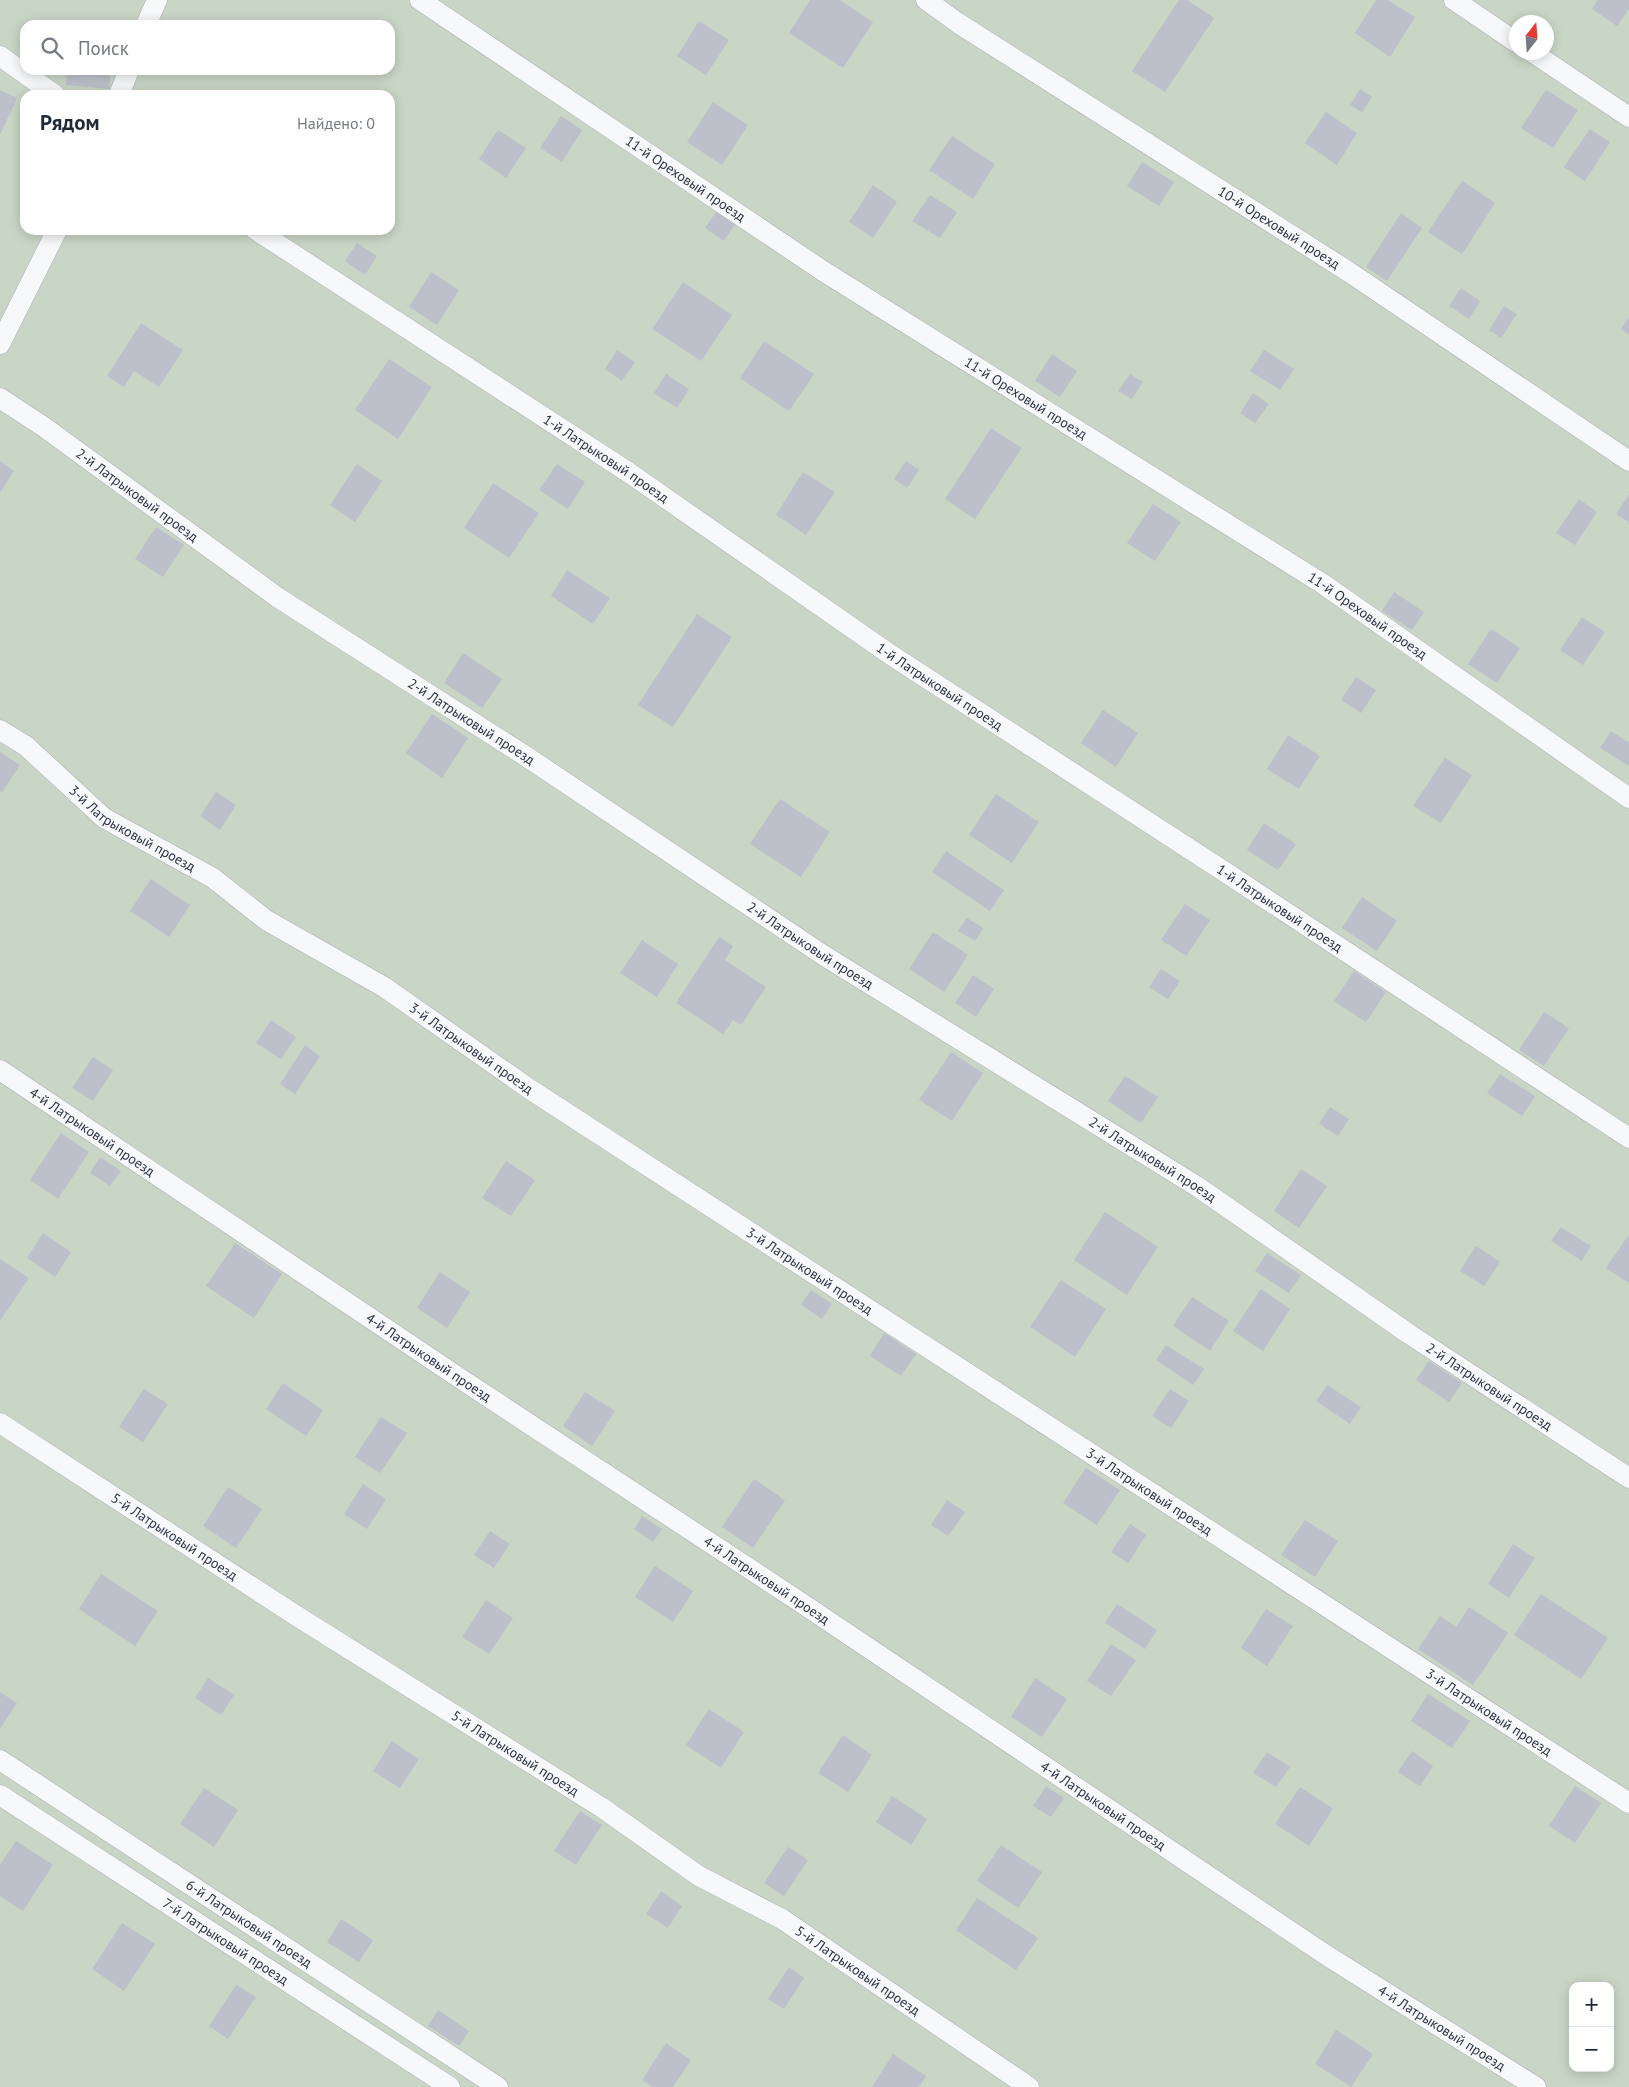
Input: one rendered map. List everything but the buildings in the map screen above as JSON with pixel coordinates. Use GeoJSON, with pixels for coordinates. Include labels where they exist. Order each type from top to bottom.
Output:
{"type":"FeatureCollection","features":[{"type":"Feature","properties":{"kind":"lane"},"geometry":{"type":"LineString","coordinates":[[148,20],[157,0]]}},
{"type":"Feature","properties":{"kind":"lane","name":"11-й Ореховый проезд"},"geometry":{"type":"LineString","coordinates":[[420,0],[823,271],[1324,584],[1629,798]]}},
{"type":"Feature","properties":{"kind":"lane","name":"10-й Ореховый проезд"},"geometry":{"type":"LineString","coordinates":[[926,0],[958,23],[1349,272],[1629,461]]}},
{"type":"Feature","properties":{"kind":"lane"},"geometry":{"type":"LineString","coordinates":[[1454,0],[1509,37]]}},
{"type":"Feature","properties":{"kind":"lane"},"geometry":{"type":"LineString","coordinates":[[0,56],[20,70]]}},
{"type":"Feature","properties":{"kind":"lane"},"geometry":{"type":"LineString","coordinates":[[1544,60],[1629,117]]}},
{"type":"Feature","properties":{"kind":"lane"},"geometry":{"type":"LineString","coordinates":[[27,75],[48,90]]}},
{"type":"Feature","properties":{"kind":"lane"},"geometry":{"type":"LineString","coordinates":[[121,90],[127,75]]}},
{"type":"Feature","properties":{"kind":"lane"},"geometry":{"type":"LineString","coordinates":[[0,344],[55,235]]}},
{"type":"Feature","properties":{"kind":"lane","name":"1-й Латрыковый проезд"},"geometry":{"type":"LineString","coordinates":[[264,235],[628,472],[891,655],[1629,1138]]}},
{"type":"Feature","properties":{"kind":"lane","name":"2-й Латрыковый проезд"},"geometry":{"type":"LineString","coordinates":[[0,398],[44,427],[277,597],[527,757],[823,955],[1198,1187],[1409,1334],[1629,1478]]}},
{"type":"Feature","properties":{"kind":"lane","name":"3-й Латрыковый проезд"},"geometry":{"type":"LineString","coordinates":[[0,730],[26,746],[104,818],[213,878],[266,920],[384,988],[528,1088],[1629,1803]]}},
{"type":"Feature","properties":{"kind":"lane","name":"4-й Латрыковый проезд"},"geometry":{"type":"LineString","coordinates":[[0,1070],[1326,1955],[1536,2087]]}},
{"type":"Feature","properties":{"kind":"lane","name":"5-й Латрыковый проезд"},"geometry":{"type":"LineString","coordinates":[[0,1423],[292,1613],[602,1807],[700,1876],[782,1919],[1029,2087]]}},
{"type":"Feature","properties":{"kind":"lane","name":"6-й Латрыковый проезд"},"geometry":{"type":"LineString","coordinates":[[0,1760],[498,2087]]}},
{"type":"Feature","properties":{"kind":"lane","name":"7-й Латрыковый проезд"},"geometry":{"type":"LineString","coordinates":[[0,1795],[450,2087]]}},
{"type":"Feature","properties":{"kind":"green space"},"geometry":{"type":"Polygon","coordinates":[[[0,0],[1629,0],[1629,2087],[0,2087],[0,0]]]}}]}
